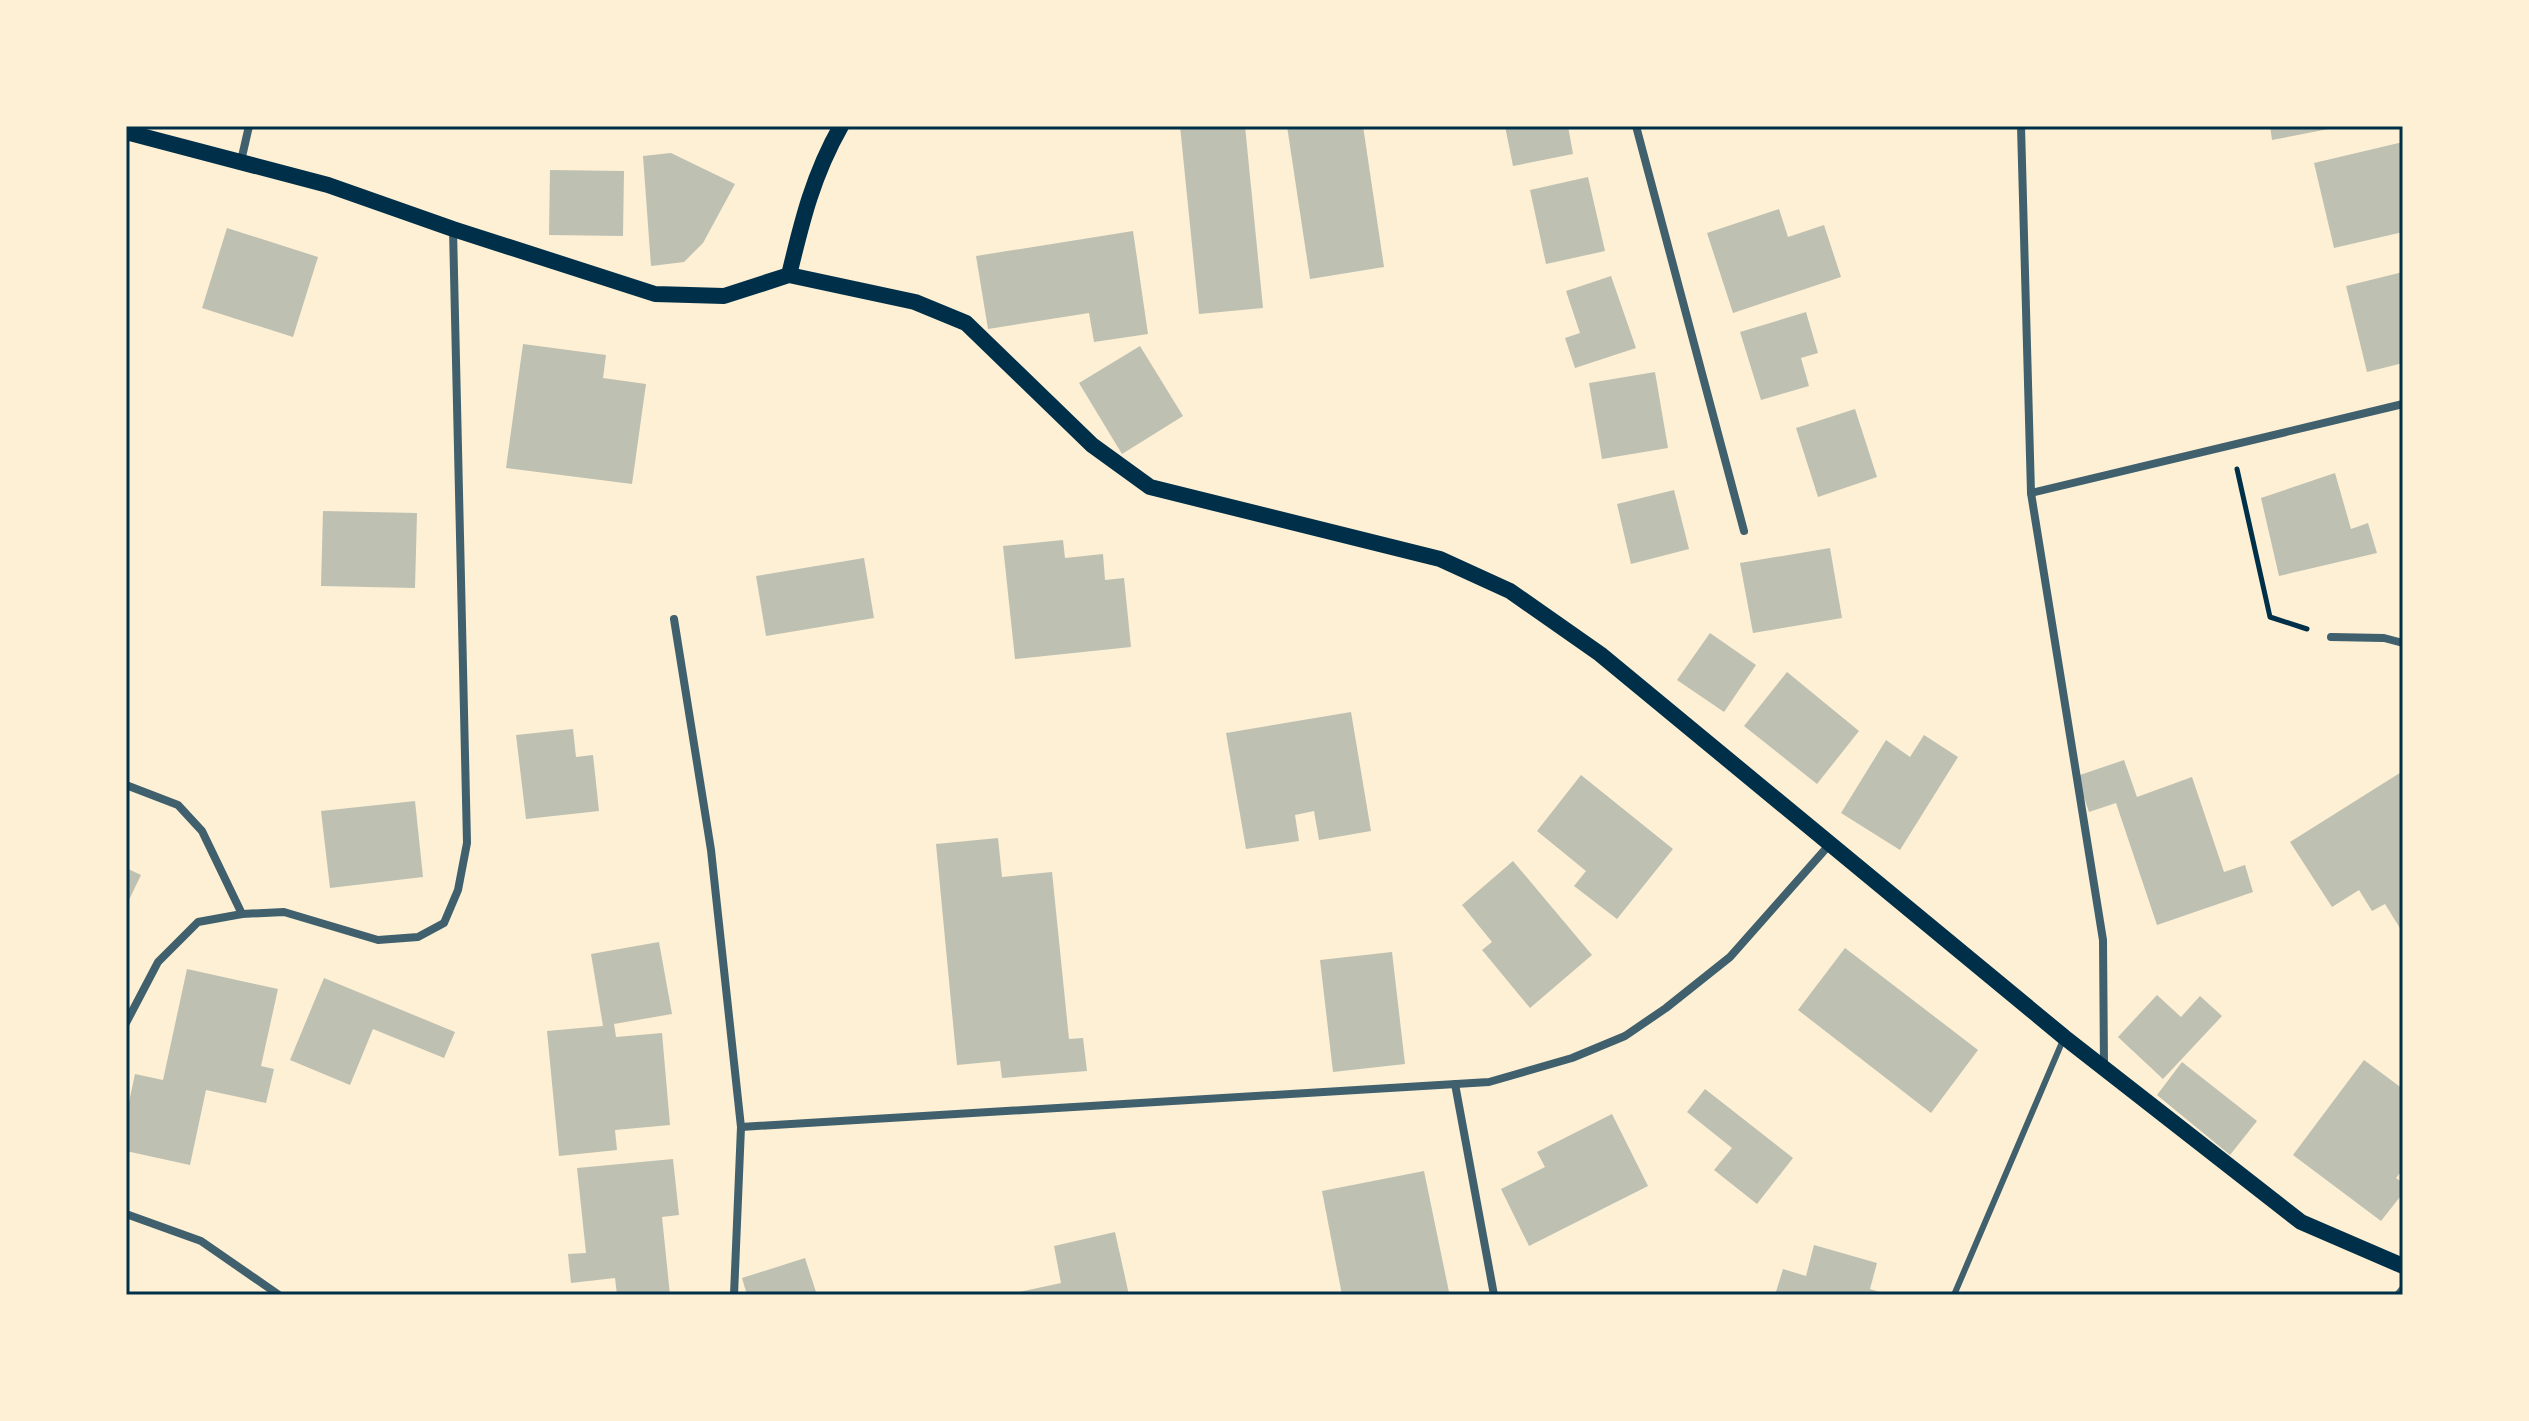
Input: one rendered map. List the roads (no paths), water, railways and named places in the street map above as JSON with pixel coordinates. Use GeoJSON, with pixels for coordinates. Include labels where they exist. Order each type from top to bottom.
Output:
{"type":"FeatureCollection","features":[{"type":"Feature","properties":{"kind":"main road"},"geometry":{"type":"LineString","coordinates":[[789,275],[808,197],[841,126]]}},
{"type":"Feature","properties":{"kind":"main road"},"geometry":{"type":"LineString","coordinates":[[126,132],[328,185],[655,294],[724,296],[789,275],[915,302],[966,323],[1092,445],[1150,487],[1440,559],[1510,591],[1600,654],[2064,1037],[2301,1222],[2403,1266]]}},
{"type":"Feature","properties":{"kind":"street"},"geometry":{"type":"LineString","coordinates":[[241,161],[249,126]]}},
{"type":"Feature","properties":{"kind":"street"},"geometry":{"type":"LineString","coordinates":[[1636,126],[1744,531]]}},
{"type":"Feature","properties":{"kind":"street"},"geometry":{"type":"LineString","coordinates":[[2021,126],[2031,493],[2103,940],[2104,1068]]}},
{"type":"Feature","properties":{"kind":"street"},"geometry":{"type":"LineString","coordinates":[[126,1023],[158,962],[198,922],[242,914],[284,912],[378,940],[418,937],[444,923],[458,890],[467,843],[453,229]]}},
{"type":"Feature","properties":{"kind":"street"},"geometry":{"type":"LineString","coordinates":[[2031,493],[2403,404]]}},
{"type":"Feature","properties":{"kind":"street"},"geometry":{"type":"LineString","coordinates":[[674,619],[711,850],[741,1127],[734,1295]]}},
{"type":"Feature","properties":{"kind":"street"},"geometry":{"type":"LineString","coordinates":[[2331,637],[2384,638],[2403,643]]}},
{"type":"Feature","properties":{"kind":"street"},"geometry":{"type":"LineString","coordinates":[[126,785],[178,805],[202,831],[242,914]]}},
{"type":"Feature","properties":{"kind":"street"},"geometry":{"type":"LineString","coordinates":[[741,1127],[1489,1082],[1572,1058],[1625,1036],[1666,1008],[1730,957],[1830,843]]}},
{"type":"Feature","properties":{"kind":"street"},"geometry":{"type":"LineString","coordinates":[[1455,1084],[1494,1295]]}},
{"type":"Feature","properties":{"kind":"street"},"geometry":{"type":"LineString","coordinates":[[126,1214],[201,1241],[279,1295]]}},
{"type":"Feature","properties":{"kind":"street"},"geometry":{"type":"LineString","coordinates":[[2398,1295],[2403,1289]]}},
{"type":"Feature","properties":{"kind":"lane"},"geometry":{"type":"LineString","coordinates":[[1954,1295],[2064,1037]]}}]}
